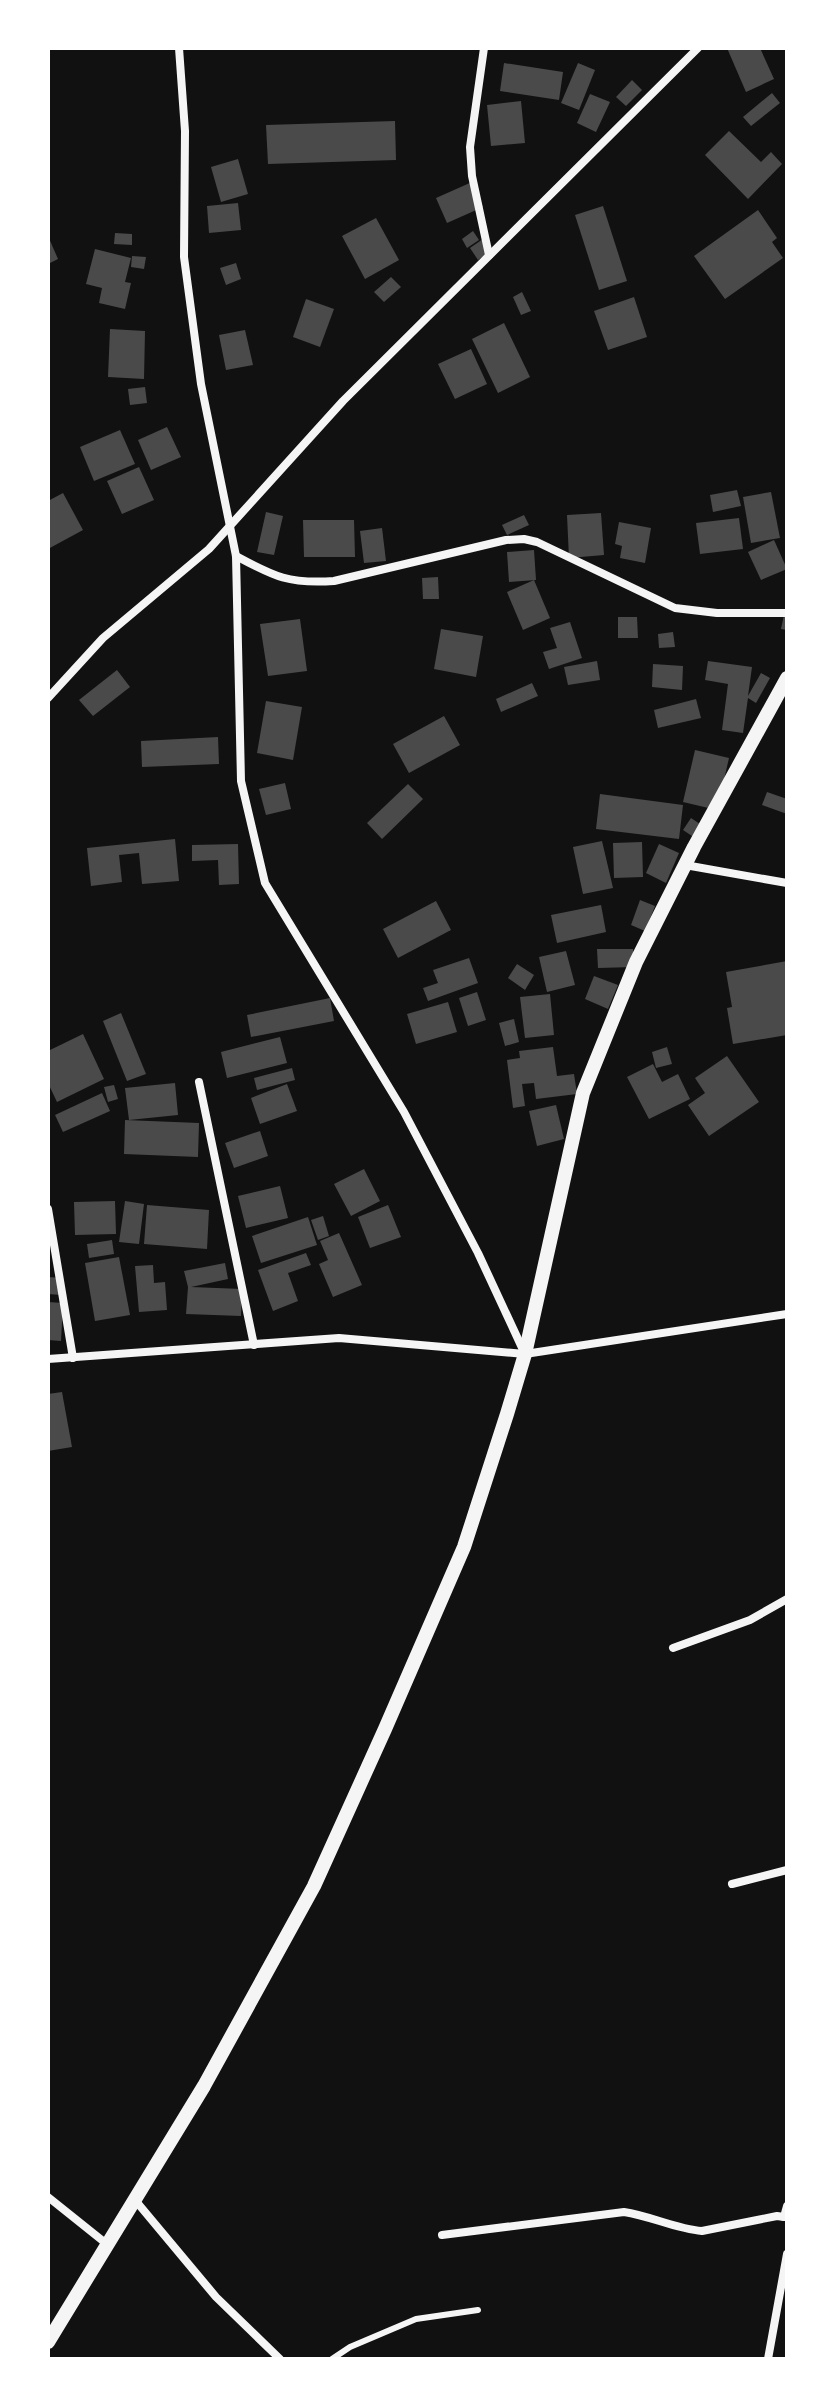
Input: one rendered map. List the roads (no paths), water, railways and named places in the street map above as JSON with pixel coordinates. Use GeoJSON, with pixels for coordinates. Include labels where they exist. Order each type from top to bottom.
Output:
{"type":"FeatureCollection","features":[{"type":"Feature","properties":{"kind":"street"},"geometry":{"type":"LineString","coordinates":[[179,48],[185,131],[184,257],[201,384],[236,556],[241,781],[265,883],[404,1112],[478,1253],[525,1354]]}},
{"type":"Feature","properties":{"kind":"street"},"geometry":{"type":"LineString","coordinates":[[484,48],[470,147],[472,176],[489,255]]}},
{"type":"Feature","properties":{"kind":"street"},"geometry":{"type":"LineString","coordinates":[[48,698],[103,638],[209,549],[343,401],[698,48]]}},
{"type":"Feature","properties":{"kind":"street"},"geometry":{"type":"LineString","coordinates":[[236,556],[276,577],[291,581],[334,581],[506,540],[524,539],[537,542],[675,608],[717,613],[787,613]]}},
{"type":"Feature","properties":{"kind":"street"},"geometry":{"type":"LineString","coordinates":[[48,2342],[204,2086],[314,1886],[464,1547],[525,1354],[583,1093],[636,962],[787,678]]}},
{"type":"Feature","properties":{"kind":"street"},"geometry":{"type":"LineString","coordinates":[[685,865],[787,883]]}},
{"type":"Feature","properties":{"kind":"street"},"geometry":{"type":"LineString","coordinates":[[199,1082],[254,1345]]}},
{"type":"Feature","properties":{"kind":"street"},"geometry":{"type":"LineString","coordinates":[[48,1209],[73,1358]]}},
{"type":"Feature","properties":{"kind":"street"},"geometry":{"type":"LineString","coordinates":[[48,1359],[339,1338],[525,1354],[787,1314]]}},
{"type":"Feature","properties":{"kind":"street"},"geometry":{"type":"LineString","coordinates":[[673,1648],[750,1620],[787,1599]]}},
{"type":"Feature","properties":{"kind":"street"},"geometry":{"type":"LineString","coordinates":[[732,1884],[787,1870]]}},
{"type":"Feature","properties":{"kind":"street"},"geometry":{"type":"LineString","coordinates":[[48,2197],[108,2245]]}},
{"type":"Feature","properties":{"kind":"street"},"geometry":{"type":"LineString","coordinates":[[135,2200],[216,2297],[280,2359]]}},
{"type":"Feature","properties":{"kind":"street"},"geometry":{"type":"LineString","coordinates":[[442,2235],[624,2212],[651,2216],[702,2231],[777,2216],[785,2219],[787,2206]]}},
{"type":"Feature","properties":{"kind":"street"},"geometry":{"type":"LineString","coordinates":[[768,2359],[787,2254]]}},
{"type":"Feature","properties":{"kind":"lane"},"geometry":{"type":"LineString","coordinates":[[332,2359],[350,2347],[416,2319],[478,2310]]}}]}
